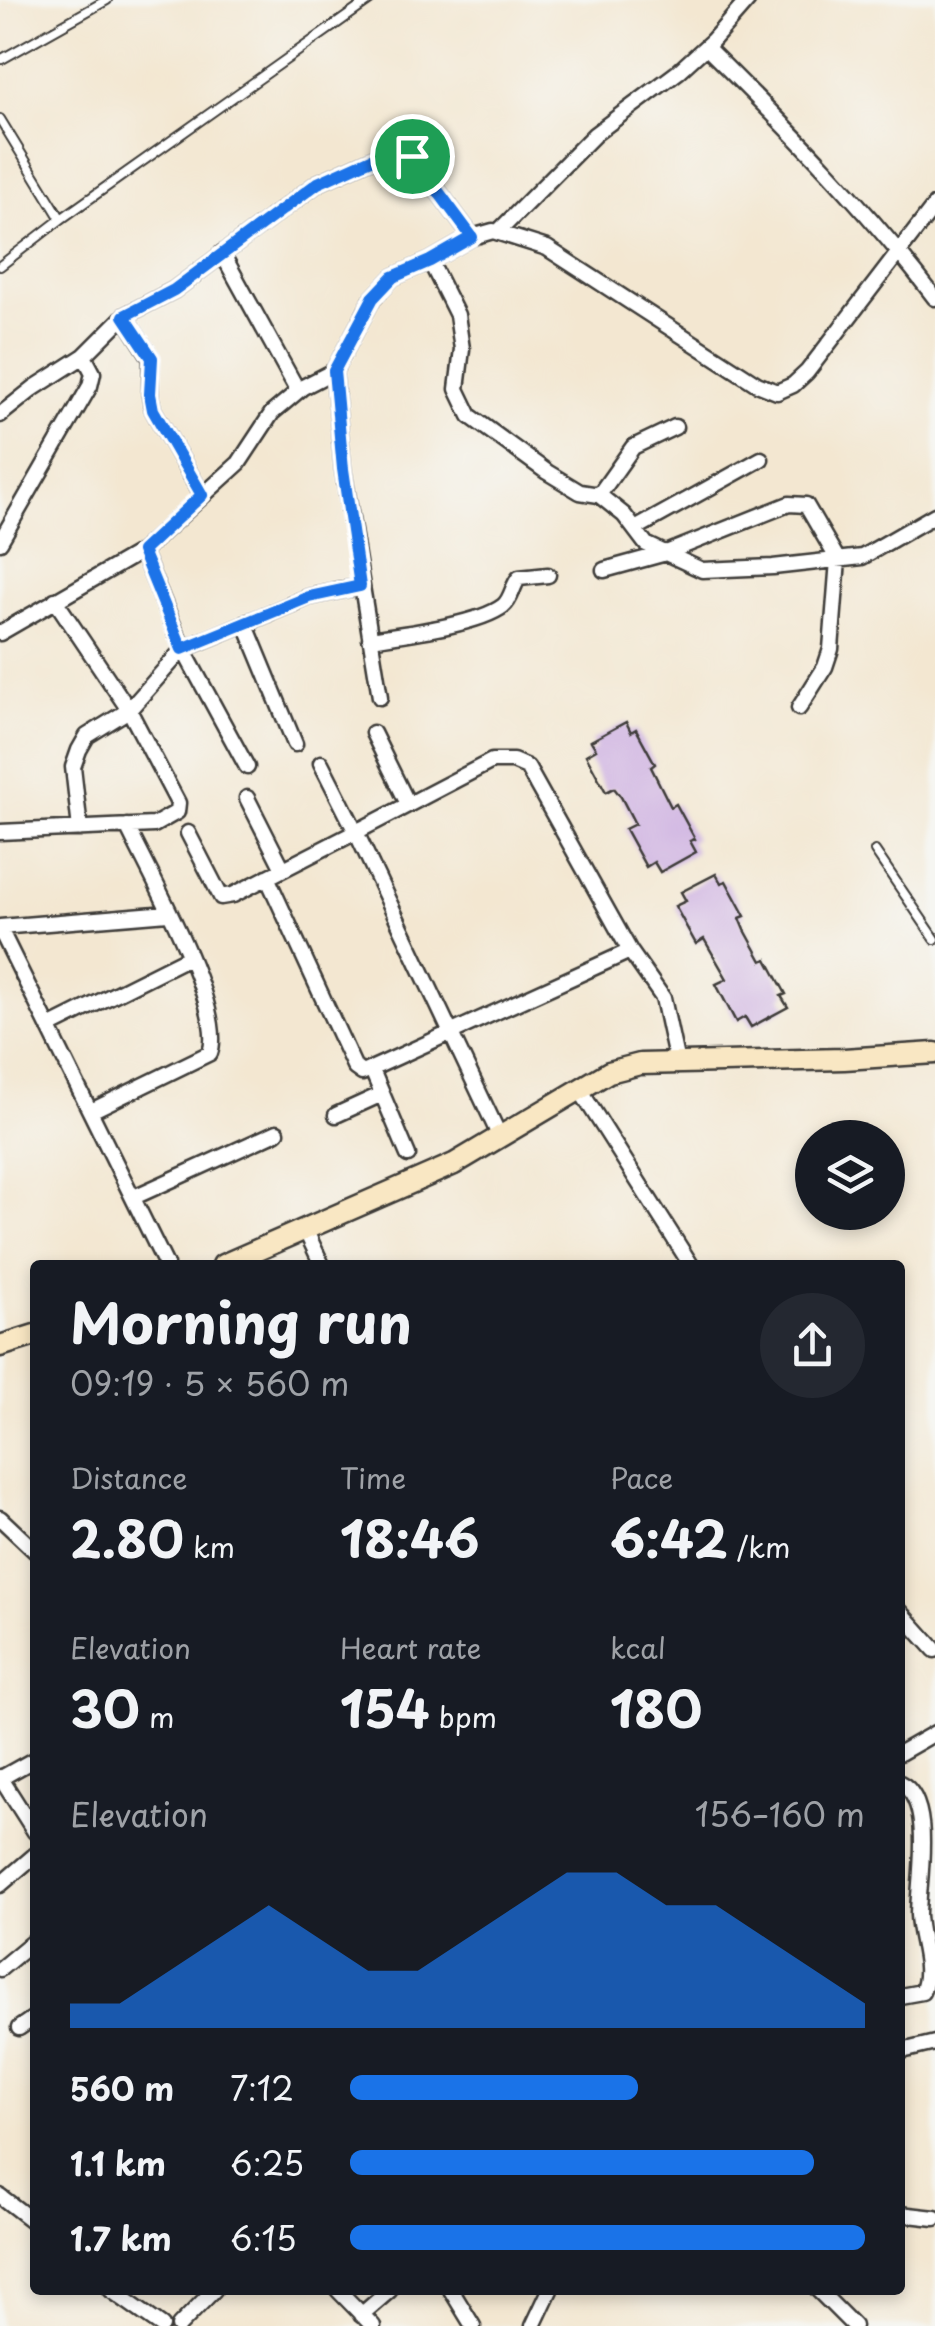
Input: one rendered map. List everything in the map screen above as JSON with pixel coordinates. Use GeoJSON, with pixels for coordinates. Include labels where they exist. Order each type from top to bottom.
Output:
{"type":"FeatureCollection","features":[{"type":"Feature","properties":{"kind":"street"},"geometry":{"type":"LineString","coordinates":[[498,232],[595,134],[706,47],[748,0]]}},
{"type":"Feature","properties":{"kind":"street"},"geometry":{"type":"LineString","coordinates":[[706,47],[798,137],[900,252],[935,298]]}},
{"type":"Feature","properties":{"kind":"street"},"geometry":{"type":"LineString","coordinates":[[0,415],[84,356],[124,316],[174,290],[318,183],[398,147],[412,156],[472,237]]}},
{"type":"Feature","properties":{"kind":"street"},"geometry":{"type":"LineString","coordinates":[[0,633],[142,551],[239,463],[272,414],[298,391],[334,371],[373,298],[393,277],[472,237],[498,232],[547,248],[757,384],[777,392],[806,372],[935,205]]}},
{"type":"Feature","properties":{"kind":"street"},"geometry":{"type":"LineString","coordinates":[[222,252],[298,391]]}},
{"type":"Feature","properties":{"kind":"street"},"geometry":{"type":"LineString","coordinates":[[430,261],[457,315],[462,349],[457,390],[470,416],[580,492],[599,495],[624,515],[646,544],[702,570],[773,568],[862,557],[935,515]]}},
{"type":"Feature","properties":{"kind":"street"},"geometry":{"type":"LineString","coordinates":[[124,316],[152,358],[153,410],[202,495]]}},
{"type":"Feature","properties":{"kind":"street"},"geometry":{"type":"LineString","coordinates":[[0,542],[90,386],[93,373],[84,356]]}},
{"type":"Feature","properties":{"kind":"street"},"geometry":{"type":"LineString","coordinates":[[334,371],[343,469],[380,697]]}},
{"type":"Feature","properties":{"kind":"street"},"geometry":{"type":"LineString","coordinates":[[599,495],[632,447],[675,428]]}},
{"type":"Feature","properties":{"kind":"street"},"geometry":{"type":"LineString","coordinates":[[635,529],[762,459]]}},
{"type":"Feature","properties":{"kind":"street"},"geometry":{"type":"LineString","coordinates":[[604,570],[666,553],[799,502],[810,510],[838,560],[831,649],[825,667],[799,708]]}},
{"type":"Feature","properties":{"kind":"street"},"geometry":{"type":"LineString","coordinates":[[142,551],[182,649],[247,767]]}},
{"type":"Feature","properties":{"kind":"street"},"geometry":{"type":"LineString","coordinates":[[370,638],[457,623],[503,606],[519,578],[548,575]]}},
{"type":"Feature","properties":{"kind":"street"},"geometry":{"type":"LineString","coordinates":[[80,828],[73,767],[78,750],[87,736],[129,710],[182,649],[309,597],[360,586]]}},
{"type":"Feature","properties":{"kind":"street"},"geometry":{"type":"LineString","coordinates":[[0,832],[154,825],[177,812],[178,803],[129,710],[55,600]]}},
{"type":"Feature","properties":{"kind":"street"},"geometry":{"type":"LineString","coordinates":[[245,623],[295,744]]}},
{"type":"Feature","properties":{"kind":"street"},"geometry":{"type":"LineString","coordinates":[[373,733],[408,804]]}},
{"type":"Feature","properties":{"kind":"street"},"geometry":{"type":"LineString","coordinates":[[188,833],[221,897],[492,760],[514,761],[526,768],[630,951],[663,998],[678,1063]]}},
{"type":"Feature","properties":{"kind":"street"},"geometry":{"type":"LineString","coordinates":[[321,763],[500,1137]]}},
{"type":"Feature","properties":{"kind":"street"},"geometry":{"type":"LineString","coordinates":[[247,798],[283,869]]}},
{"type":"Feature","properties":{"kind":"street"},"geometry":{"type":"LineString","coordinates":[[91,1111],[210,1053],[214,1044],[211,1018],[189,958],[127,826]]}},
{"type":"Feature","properties":{"kind":"street"},"geometry":{"type":"LineString","coordinates":[[267,877],[355,1068],[362,1073],[630,951]]}},
{"type":"Feature","properties":{"kind":"street"},"geometry":{"type":"LineString","coordinates":[[164,1260],[0,928],[168,913]]}},
{"type":"Feature","properties":{"kind":"street"},"geometry":{"type":"LineString","coordinates":[[49,1027],[189,958]]}},
{"type":"Feature","properties":{"kind":"street"},"geometry":{"type":"LineString","coordinates":[[235,1260],[454,1164],[609,1072],[640,1064],[935,1053]]}},
{"type":"Feature","properties":{"kind":"street"},"geometry":{"type":"LineString","coordinates":[[372,1070],[408,1155]]}},
{"type":"Feature","properties":{"kind":"street"},"geometry":{"type":"LineString","coordinates":[[580,1090],[684,1260]]}},
{"type":"Feature","properties":{"kind":"street"},"geometry":{"type":"LineString","coordinates":[[336,1115],[382,1094]]}},
{"type":"Feature","properties":{"kind":"street"},"geometry":{"type":"LineString","coordinates":[[134,1196],[277,1132]]}},
{"type":"Feature","properties":{"kind":"street"},"geometry":{"type":"LineString","coordinates":[[306,1229],[320,1260]]}},
{"type":"Feature","properties":{"kind":"street"},"geometry":{"type":"LineString","coordinates":[[0,1346],[30,1337]]}},
{"type":"Feature","properties":{"kind":"street"},"geometry":{"type":"LineString","coordinates":[[0,1518],[30,1545]]}},
{"type":"Feature","properties":{"kind":"street"},"geometry":{"type":"LineString","coordinates":[[905,1617],[935,1650]]}},
{"type":"Feature","properties":{"kind":"street"},"geometry":{"type":"LineString","coordinates":[[905,1749],[935,1733]]}},
{"type":"Feature","properties":{"kind":"street"},"geometry":{"type":"LineString","coordinates":[[30,1763],[2,1785],[30,1825]]}},
{"type":"Feature","properties":{"kind":"street"},"geometry":{"type":"LineString","coordinates":[[905,1788],[913,1794],[926,1828],[918,1914],[928,1991]]}},
{"type":"Feature","properties":{"kind":"street"},"geometry":{"type":"LineString","coordinates":[[0,1886],[30,1859]]}},
{"type":"Feature","properties":{"kind":"street"},"geometry":{"type":"LineString","coordinates":[[0,1969],[30,1944]]}},
{"type":"Feature","properties":{"kind":"street"},"geometry":{"type":"LineString","coordinates":[[19,2028],[30,2020]]}},
{"type":"Feature","properties":{"kind":"street"},"geometry":{"type":"LineString","coordinates":[[905,2050],[935,2042]]}},
{"type":"Feature","properties":{"kind":"street"},"geometry":{"type":"LineString","coordinates":[[0,2196],[30,2218]]}},
{"type":"Feature","properties":{"kind":"street"},"geometry":{"type":"LineString","coordinates":[[905,2215],[935,2218]]}},
{"type":"Feature","properties":{"kind":"street"},"geometry":{"type":"LineString","coordinates":[[118,2295],[162,2326]]}},
{"type":"Feature","properties":{"kind":"street"},"geometry":{"type":"LineString","coordinates":[[179,2326],[209,2295]]}},
{"type":"Feature","properties":{"kind":"street"},"geometry":{"type":"LineString","coordinates":[[343,2295],[367,2321],[386,2295]]}},
{"type":"Feature","properties":{"kind":"street"},"geometry":{"type":"LineString","coordinates":[[454,2295],[473,2326]]}},
{"type":"Feature","properties":{"kind":"street"},"geometry":{"type":"LineString","coordinates":[[533,2326],[548,2295]]}},
{"type":"Feature","properties":{"kind":"street"},"geometry":{"type":"LineString","coordinates":[[823,2295],[854,2326]]}},
{"type":"Feature","properties":{"kind":"lane"},"geometry":{"type":"LineString","coordinates":[[1,59],[107,0]]}},
{"type":"Feature","properties":{"kind":"lane"},"geometry":{"type":"LineString","coordinates":[[0,266],[370,0]]}},
{"type":"Feature","properties":{"kind":"lane"},"geometry":{"type":"LineString","coordinates":[[0,120],[61,219]]}},
{"type":"Feature","properties":{"kind":"lane"},"geometry":{"type":"LineString","coordinates":[[875,851],[935,939]]}},
{"type":"Feature","properties":{"kind":"building"},"geometry":{"type":"Polygon","coordinates":[[[626,722],[631,732],[636,729],[655,764],[651,767],[671,807],[676,804],[695,839],[690,841],[696,852],[660,872],[654,862],[646,867],[625,829],[635,824],[621,797],[614,788],[606,792],[586,755],[596,749],[591,741],[626,722]]]}},
{"type":"Feature","properties":{"kind":"building"},"geometry":{"type":"Polygon","coordinates":[[[716,874],[721,883],[726,881],[745,916],[740,918],[745,930],[786,994],[781,996],[788,1007],[751,1027],[745,1017],[736,1022],[716,984],[727,979],[704,939],[696,944],[675,906],[686,901],[681,892],[716,874]]]}},
{"type":"Feature","properties":{"kind":"route"},"geometry":{"type":"LineString","coordinates":[[398,147],[412,156],[472,237],[393,277],[373,298],[334,371],[360,586],[309,597],[182,649],[142,551],[202,495],[153,410],[152,358],[124,316],[174,290],[318,183],[398,147]]}}]}
